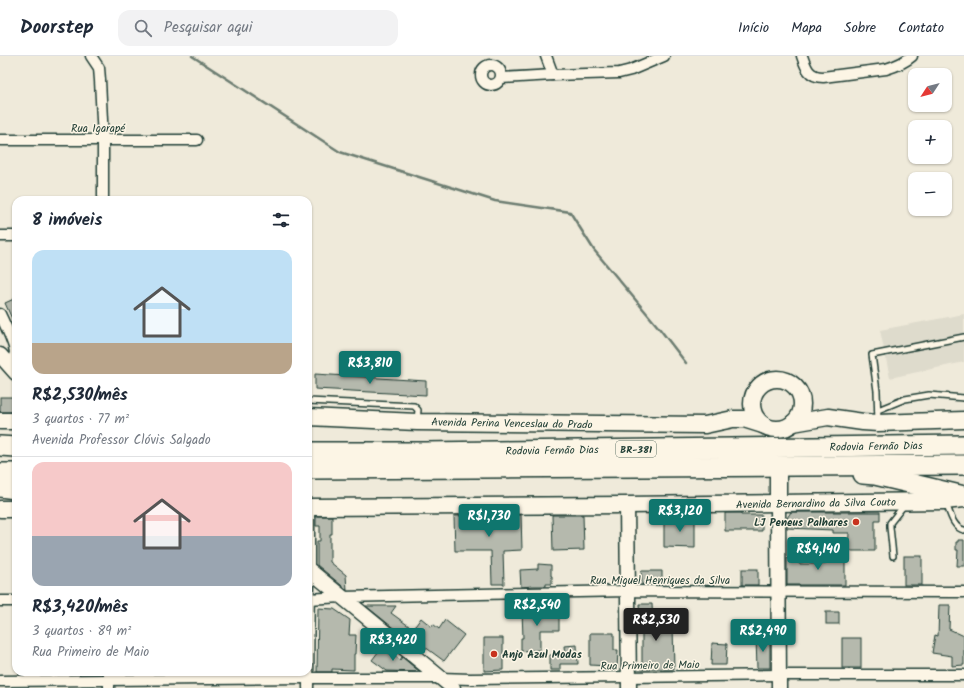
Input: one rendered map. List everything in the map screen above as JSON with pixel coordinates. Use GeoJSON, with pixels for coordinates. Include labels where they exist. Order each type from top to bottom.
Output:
{"type":"FeatureCollection","features":[{"type":"Feature","properties":{"kind":"highway","name":"Rodovia Fernão Dias"},"geometry":{"type":"LineString","coordinates":[[312,452],[426,452],[964,445]]}},
{"type":"Feature","properties":{"kind":"highway"},"geometry":{"type":"LineString","coordinates":[[0,447],[12,447]]}},
{"type":"Feature","properties":{"kind":"highway","name":"Rodovia Fernão Dias"},"geometry":{"type":"LineString","coordinates":[[312,470],[784,469],[964,465]]}},
{"type":"Feature","properties":{"kind":"highway"},"geometry":{"type":"LineString","coordinates":[[784,469],[875,475],[964,496]]}},
{"type":"Feature","properties":{"kind":"highway"},"geometry":{"type":"LineString","coordinates":[[0,473],[12,473]]}},
{"type":"Feature","properties":{"kind":"highway"},"geometry":{"type":"LineString","coordinates":[[0,487],[12,488]]}},
{"type":"Feature","properties":{"kind":"main road"},"geometry":{"type":"LineString","coordinates":[[828,417],[812,405],[791,383],[784,380],[768,380],[760,385],[752,398],[753,413],[757,420],[772,432],[793,423],[828,417],[863,422],[878,416],[964,420]]}},
{"type":"Feature","properties":{"kind":"main road"},"geometry":{"type":"LineString","coordinates":[[793,423],[798,417],[802,403],[801,396],[797,389]]}},
{"type":"Feature","properties":{"kind":"main road","name":"Avenida Perina Venceslau do Prado"},"geometry":{"type":"LineString","coordinates":[[716,423],[736,409],[755,391]]}},
{"type":"Feature","properties":{"kind":"main road","name":"Avenida Perina Venceslau do Prado"},"geometry":{"type":"LineString","coordinates":[[312,418],[417,422],[705,425],[733,419],[744,419],[772,432]]}},
{"type":"Feature","properties":{"kind":"main road"},"geometry":{"type":"LineString","coordinates":[[0,421],[12,421]]}},
{"type":"Feature","properties":{"kind":"main road"},"geometry":{"type":"LineString","coordinates":[[779,682],[778,504],[784,469]]}},
{"type":"Feature","properties":{"kind":"main road","name":"Avenida Bernardino da Silva Couto"},"geometry":{"type":"LineString","coordinates":[[312,507],[778,504],[944,501],[964,499]]}},
{"type":"Feature","properties":{"kind":"main road"},"geometry":{"type":"LineString","coordinates":[[627,505],[629,683]]}},
{"type":"Feature","properties":{"kind":"main road"},"geometry":{"type":"LineString","coordinates":[[0,509],[12,509]]}},
{"type":"Feature","properties":{"kind":"main road"},"geometry":{"type":"LineString","coordinates":[[312,572],[453,688]]}},
{"type":"Feature","properties":{"kind":"street"},"geometry":{"type":"LineString","coordinates":[[91,56],[99,68],[103,140],[103,196]]}},
{"type":"Feature","properties":{"kind":"street"},"geometry":{"type":"LineString","coordinates":[[546,56],[553,75]]}},
{"type":"Feature","properties":{"kind":"street"},"geometry":{"type":"LineString","coordinates":[[501,78],[619,73],[624,72],[645,60],[664,56]]}},
{"type":"Feature","properties":{"kind":"street"},"geometry":{"type":"LineString","coordinates":[[802,56],[806,68],[813,76],[823,77],[890,68],[900,64],[912,56]]}},
{"type":"Feature","properties":{"kind":"street"},"geometry":{"type":"LineString","coordinates":[[488,61],[497,66],[501,72],[501,78],[494,85],[487,85],[480,77],[480,73],[488,61]]}},
{"type":"Feature","properties":{"kind":"street","name":"Rua Igarapé"},"geometry":{"type":"LineString","coordinates":[[0,140],[197,140]]}},
{"type":"Feature","properties":{"kind":"street"},"geometry":{"type":"LineString","coordinates":[[0,236],[12,236]]}},
{"type":"Feature","properties":{"kind":"street"},"geometry":{"type":"LineString","coordinates":[[0,314],[12,342]]}},
{"type":"Feature","properties":{"kind":"street","name":"Rua Miguel Henriques da Silva"},"geometry":{"type":"LineString","coordinates":[[312,599],[628,591],[964,592]]}},
{"type":"Feature","properties":{"kind":"street"},"geometry":{"type":"LineString","coordinates":[[0,601],[12,601]]}},
{"type":"Feature","properties":{"kind":"street","name":"Rua Primeiro de Maio"},"geometry":{"type":"LineString","coordinates":[[0,681],[109,680],[308,683],[440,678],[629,683],[779,682],[964,675]]}},
{"type":"Feature","properties":{"kind":"lane"},"geometry":{"type":"LineString","coordinates":[[964,337],[872,355],[878,416],[905,399],[929,395],[964,398]]}},
{"type":"Feature","properties":{"kind":"lane"},"geometry":{"type":"LineString","coordinates":[[312,401],[414,406],[418,410],[417,422]]}},
{"type":"Feature","properties":{"kind":"lane"},"geometry":{"type":"LineString","coordinates":[[893,556],[890,523],[908,501]]}},
{"type":"Feature","properties":{"kind":"lane"},"geometry":{"type":"LineString","coordinates":[[944,501],[953,522],[957,527],[964,530]]}},
{"type":"Feature","properties":{"kind":"shaded area"},"geometry":{"type":"Polygon","coordinates":[[[964,314],[964,362],[890,378],[880,330],[964,314]]]}},
{"type":"Feature","properties":{"kind":"shaded area"},"geometry":{"type":"Polygon","coordinates":[[[755,629],[755,645],[731,645],[731,630],[755,629]]]}},
{"type":"Feature","properties":{"kind":"building"},"geometry":{"type":"Polygon","coordinates":[[[12,300],[12,319],[5,303],[12,300]]]}},
{"type":"Feature","properties":{"kind":"building"},"geometry":{"type":"Polygon","coordinates":[[[315,374],[426,381],[426,395],[315,389],[315,374]]]}},
{"type":"Feature","properties":{"kind":"building"},"geometry":{"type":"Polygon","coordinates":[[[0,397],[12,397],[12,412],[0,412],[0,397]]]}},
{"type":"Feature","properties":{"kind":"building"},"geometry":{"type":"Polygon","coordinates":[[[791,512],[880,512],[880,520],[875,520],[875,551],[848,551],[849,533],[833,533],[833,530],[787,528],[787,518],[791,512]]]}},
{"type":"Feature","properties":{"kind":"building"},"geometry":{"type":"Polygon","coordinates":[[[725,513],[762,515],[762,531],[725,531],[725,513]]]}},
{"type":"Feature","properties":{"kind":"building"},"geometry":{"type":"Polygon","coordinates":[[[521,515],[522,550],[503,551],[504,584],[492,584],[491,551],[455,551],[454,516],[521,515]]]}},
{"type":"Feature","properties":{"kind":"building"},"geometry":{"type":"Polygon","coordinates":[[[552,515],[583,515],[584,550],[553,551],[552,515]]]}},
{"type":"Feature","properties":{"kind":"building"},"geometry":{"type":"Polygon","coordinates":[[[316,516],[332,516],[332,534],[330,534],[330,562],[346,575],[347,590],[317,565],[317,541],[320,541],[320,526],[316,526],[316,516]]]}},
{"type":"Feature","properties":{"kind":"building"},"geometry":{"type":"Polygon","coordinates":[[[664,518],[695,518],[695,548],[664,547],[664,518]]]}},
{"type":"Feature","properties":{"kind":"building"},"geometry":{"type":"Polygon","coordinates":[[[958,540],[964,540],[964,566],[957,566],[958,550],[956,550],[956,542],[958,542],[958,540]]]}},
{"type":"Feature","properties":{"kind":"building"},"geometry":{"type":"Polygon","coordinates":[[[825,550],[845,550],[845,585],[787,585],[787,558],[799,558],[799,564],[825,564],[825,550]]]}},
{"type":"Feature","properties":{"kind":"building"},"geometry":{"type":"Polygon","coordinates":[[[904,556],[922,556],[922,585],[904,585],[904,556]]]}},
{"type":"Feature","properties":{"kind":"building"},"geometry":{"type":"Polygon","coordinates":[[[538,564],[551,565],[552,584],[546,584],[546,586],[521,587],[520,570],[538,569],[538,564]]]}},
{"type":"Feature","properties":{"kind":"building"},"geometry":{"type":"Polygon","coordinates":[[[742,569],[758,569],[758,585],[742,585],[742,569]]]}},
{"type":"Feature","properties":{"kind":"building"},"geometry":{"type":"Polygon","coordinates":[[[641,571],[662,571],[662,585],[642,585],[641,571]]]}},
{"type":"Feature","properties":{"kind":"building"},"geometry":{"type":"Polygon","coordinates":[[[639,604],[652,604],[653,626],[673,626],[674,669],[642,669],[642,621],[640,621],[639,604]]]}},
{"type":"Feature","properties":{"kind":"building"},"geometry":{"type":"Polygon","coordinates":[[[939,605],[950,605],[949,629],[964,636],[964,665],[952,666],[952,656],[932,653],[935,635],[938,636],[939,605]]]}},
{"type":"Feature","properties":{"kind":"building"},"geometry":{"type":"Polygon","coordinates":[[[366,606],[396,606],[391,613],[413,629],[421,618],[432,627],[433,624],[439,629],[445,620],[464,635],[444,661],[425,647],[422,651],[366,606]]]}},
{"type":"Feature","properties":{"kind":"building"},"geometry":{"type":"Polygon","coordinates":[[[318,608],[334,609],[350,620],[349,635],[356,635],[354,670],[332,669],[332,672],[317,672],[318,608]]]}},
{"type":"Feature","properties":{"kind":"building"},"geometry":{"type":"Polygon","coordinates":[[[559,610],[559,630],[540,630],[540,650],[521,651],[521,638],[523,638],[522,611],[559,610]]]}},
{"type":"Feature","properties":{"kind":"building"},"geometry":{"type":"Polygon","coordinates":[[[826,612],[839,612],[839,624],[826,624],[826,612]]]}},
{"type":"Feature","properties":{"kind":"building"},"geometry":{"type":"Polygon","coordinates":[[[590,633],[614,633],[614,650],[618,650],[617,670],[607,670],[607,666],[590,665],[590,633]]]}},
{"type":"Feature","properties":{"kind":"building","name":"Anjo Azul Modas"},"geometry":{"type":"Polygon","coordinates":[[[484,638],[503,638],[503,670],[484,671],[484,638]]]}},
{"type":"Feature","properties":{"kind":"building"},"geometry":{"type":"Polygon","coordinates":[[[756,638],[770,638],[770,668],[757,668],[756,638]]]}},
{"type":"Feature","properties":{"kind":"building"},"geometry":{"type":"Polygon","coordinates":[[[842,638],[861,638],[861,668],[842,668],[842,638]]]}},
{"type":"Feature","properties":{"kind":"building"},"geometry":{"type":"Polygon","coordinates":[[[712,643],[727,644],[726,665],[711,665],[712,643]]]}},
{"type":"Feature","properties":{"kind":"building"},"geometry":{"type":"Polygon","coordinates":[[[577,645],[578,664],[560,664],[560,670],[550,670],[550,655],[565,655],[564,646],[577,645]]]}},
{"type":"Feature","properties":{"kind":"building"},"geometry":{"type":"Polygon","coordinates":[[[382,647],[391,655],[392,653],[400,660],[402,657],[420,672],[387,671],[372,660],[382,647]]]}},
{"type":"Feature","properties":{"kind":"waterway"},"geometry":{"type":"LineString","coordinates":[[192,56],[340,152],[495,201],[570,212],[594,250],[686,363]]}},
{"type":"Feature","properties":{"kind":"place","name":"LJ Peneus Palhares"},"geometry":{"type":"Point","coordinates":[856,522]}},
{"type":"Feature","properties":{"kind":"place","name":"Anjo Azul Modas"},"geometry":{"type":"Point","coordinates":[494,654]}}]}
